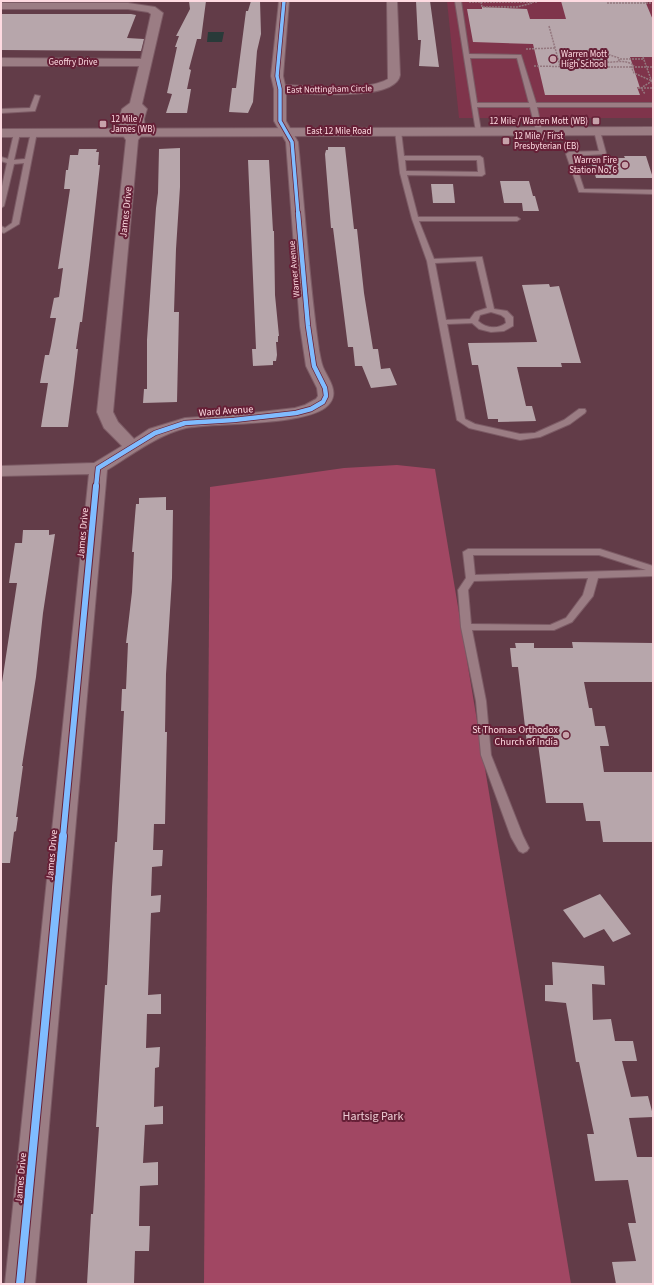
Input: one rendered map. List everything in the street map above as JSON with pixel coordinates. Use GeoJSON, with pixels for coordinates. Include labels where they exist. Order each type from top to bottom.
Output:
{"type":"FeatureCollection","features":[{"type":"Feature","properties":{"kind":"main road","name":"East 12 Mile Road"},"geometry":{"type":"LineString","coordinates":[[1,133],[34,132],[132,134],[285,131],[653,131]]}},
{"type":"Feature","properties":{"kind":"street","name":"Warner Avenue"},"geometry":{"type":"LineString","coordinates":[[284,1],[277,76],[280,89],[280,121],[292,142],[308,326],[314,366],[325,388],[326,396],[323,402]]}},
{"type":"Feature","properties":{"kind":"street","name":"East Nottingham Circle"},"geometry":{"type":"LineString","coordinates":[[280,89],[366,89],[382,87],[392,82],[394,79],[394,71],[392,1]]}},
{"type":"Feature","properties":{"kind":"street","name":"James Drive"},"geometry":{"type":"LineString","coordinates":[[1,6],[128,6],[151,9],[157,13],[136,105],[128,108],[125,119],[132,134],[105,412],[110,424],[132,446]]}},
{"type":"Feature","properties":{"kind":"street","name":"Geoffry Drive"},"geometry":{"type":"LineString","coordinates":[[1,62],[145,63]]}},
{"type":"Feature","properties":{"kind":"street","name":"Ward Avenue"},"geometry":{"type":"LineString","coordinates":[[132,446],[155,433],[185,423],[234,420],[296,413],[311,409],[323,402]]}},
{"type":"Feature","properties":{"kind":"street"},"geometry":{"type":"LineString","coordinates":[[1,471],[98,468],[132,446]]}},
{"type":"Feature","properties":{"kind":"street","name":"James Drive"},"geometry":{"type":"LineString","coordinates":[[20,1284],[98,468]]}},
{"type":"Feature","properties":{"kind":"lane"},"geometry":{"type":"LineString","coordinates":[[458,1],[478,131]]}},
{"type":"Feature","properties":{"kind":"lane"},"geometry":{"type":"LineString","coordinates":[[466,56],[519,56],[539,131]]}},
{"type":"Feature","properties":{"kind":"lane"},"geometry":{"type":"LineString","coordinates":[[1,111],[33,110],[38,96]]}},
{"type":"Feature","properties":{"kind":"lane"},"geometry":{"type":"LineString","coordinates":[[474,105],[653,105]]}},
{"type":"Feature","properties":{"kind":"lane"},"geometry":{"type":"LineString","coordinates":[[398,131],[403,173],[415,219],[430,261],[461,420],[472,426],[520,437],[537,436],[567,422],[582,411]]}},
{"type":"Feature","properties":{"kind":"lane"},"geometry":{"type":"LineString","coordinates":[[597,131],[603,153],[569,154],[580,191],[653,192]]}},
{"type":"Feature","properties":{"kind":"lane"},"geometry":{"type":"LineString","coordinates":[[1,206],[17,132]]}},
{"type":"Feature","properties":{"kind":"lane"},"geometry":{"type":"LineString","coordinates":[[2,232],[15,224],[34,132]]}},
{"type":"Feature","properties":{"kind":"lane"},"geometry":{"type":"LineString","coordinates":[[401,158],[480,158],[482,174],[403,173]]}},
{"type":"Feature","properties":{"kind":"lane"},"geometry":{"type":"LineString","coordinates":[[1,159],[11,162],[28,161]]}},
{"type":"Feature","properties":{"kind":"lane"},"geometry":{"type":"LineString","coordinates":[[415,219],[517,219]]}},
{"type":"Feature","properties":{"kind":"lane"},"geometry":{"type":"LineString","coordinates":[[430,261],[479,259],[491,310]]}},
{"type":"Feature","properties":{"kind":"lane"},"geometry":{"type":"LineString","coordinates":[[491,310],[504,313],[509,317],[510,324],[501,329],[490,330],[478,326],[474,321],[474,317],[477,313],[491,310]]}},
{"type":"Feature","properties":{"kind":"lane"},"geometry":{"type":"LineString","coordinates":[[442,322],[474,321]]}},
{"type":"Feature","properties":{"kind":"lane"},"geometry":{"type":"LineString","coordinates":[[523,848],[517,837],[486,755],[481,701],[466,627],[463,590],[471,578],[468,552],[600,552],[653,569]]}},
{"type":"Feature","properties":{"kind":"lane"},"geometry":{"type":"LineString","coordinates":[[471,578],[653,573]]}},
{"type":"Feature","properties":{"kind":"lane"},"geometry":{"type":"LineString","coordinates":[[466,627],[551,628],[569,620],[588,596],[594,575]]}},
{"type":"Feature","properties":{"kind":"path"},"geometry":{"type":"LineString","coordinates":[[481,2],[482,7],[513,7],[540,1]]}},
{"type":"Feature","properties":{"kind":"path"},"geometry":{"type":"LineString","coordinates":[[463,2],[537,2]]}},
{"type":"Feature","properties":{"kind":"path"},"geometry":{"type":"LineString","coordinates":[[511,2],[513,7]]}},
{"type":"Feature","properties":{"kind":"path"},"geometry":{"type":"LineString","coordinates":[[608,3],[653,2]]}},
{"type":"Feature","properties":{"kind":"path"},"geometry":{"type":"LineString","coordinates":[[549,26],[560,66]]}},
{"type":"Feature","properties":{"kind":"path"},"geometry":{"type":"LineString","coordinates":[[523,49],[555,48]]}},
{"type":"Feature","properties":{"kind":"path"},"geometry":{"type":"LineString","coordinates":[[634,66],[631,63],[619,60],[613,55],[600,56],[598,59],[601,62],[615,63],[619,60],[644,59]]}},
{"type":"Feature","properties":{"kind":"path"},"geometry":{"type":"LineString","coordinates":[[642,57],[653,85]]}},
{"type":"Feature","properties":{"kind":"path"},"geometry":{"type":"LineString","coordinates":[[533,66],[580,67]]}},
{"type":"Feature","properties":{"kind":"path"},"geometry":{"type":"LineString","coordinates":[[587,66],[653,67]]}},
{"type":"Feature","properties":{"kind":"path"},"geometry":{"type":"LineString","coordinates":[[631,66],[634,73],[652,81]]}},
{"type":"Feature","properties":{"kind":"path"},"geometry":{"type":"LineString","coordinates":[[641,88],[652,81]]}},
{"type":"Feature","properties":{"kind":"path"},"geometry":{"type":"LineString","coordinates":[[638,88],[653,88]]}},
{"type":"Feature","properties":{"kind":"path"},"geometry":{"type":"LineString","coordinates":[[641,88],[645,92],[641,96]]}},
{"type":"Feature","properties":{"kind":"shaded area","name":"Warren Mott High School"},"geometry":{"type":"Polygon","coordinates":[[[447,1],[653,1],[653,118],[459,118],[447,1]]]}},
{"type":"Feature","properties":{"kind":"shaded area"},"geometry":{"type":"Polygon","coordinates":[[[208,32],[224,32],[222,42],[207,42],[208,32]]]}},
{"type":"Feature","properties":{"kind":"green space","name":"Hartsig Park"},"geometry":{"type":"Polygon","coordinates":[[[397,465],[435,469],[571,1284],[204,1284],[210,487],[344,468],[397,465]]]}},
{"type":"Feature","properties":{"kind":"building"},"geometry":{"type":"Polygon","coordinates":[[[189,1],[206,1],[201,39],[197,39],[189,69],[191,70],[187,89],[191,89],[187,113],[166,113],[172,94],[167,93],[177,47],[175,47],[179,36],[176,36],[190,9],[189,1]]]}},
{"type":"Feature","properties":{"kind":"building"},"geometry":{"type":"Polygon","coordinates":[[[251,1],[260,1],[261,34],[257,51],[253,102],[248,113],[229,112],[232,88],[236,88],[246,11],[248,11],[251,1]]]}},
{"type":"Feature","properties":{"kind":"building"},"geometry":{"type":"Polygon","coordinates":[[[416,1],[430,1],[439,67],[419,66],[421,40],[418,40],[416,1]]]}},
{"type":"Feature","properties":{"kind":"building"},"geometry":{"type":"Polygon","coordinates":[[[561,1],[645,1],[653,20],[653,57],[630,57],[640,88],[637,87],[640,95],[545,95],[533,44],[473,42],[467,9],[482,9],[482,7],[527,9],[530,19],[566,19],[561,1]]]}},
{"type":"Feature","properties":{"kind":"building"},"geometry":{"type":"Polygon","coordinates":[[[1,14],[131,14],[136,15],[127,38],[144,39],[141,51],[1,50],[1,14]]]}},
{"type":"Feature","properties":{"kind":"building"},"geometry":{"type":"Polygon","coordinates":[[[328,147],[345,147],[354,229],[357,229],[364,293],[373,349],[378,349],[381,369],[390,368],[397,385],[371,388],[362,366],[355,366],[353,347],[348,347],[333,228],[331,228],[325,154],[328,147]]]}},
{"type":"Feature","properties":{"kind":"building"},"geometry":{"type":"Polygon","coordinates":[[[180,148],[180,187],[174,312],[179,312],[177,402],[143,403],[144,389],[147,389],[147,340],[158,193],[159,149],[180,148]]]}},
{"type":"Feature","properties":{"kind":"building"},"geometry":{"type":"Polygon","coordinates":[[[79,149],[97,149],[96,152],[99,152],[98,165],[100,165],[82,322],[80,322],[76,349],[78,349],[68,427],[41,427],[48,383],[40,383],[45,355],[49,355],[51,346],[56,318],[50,318],[54,298],[59,297],[63,268],[58,269],[70,189],[64,189],[66,170],[68,170],[70,155],[78,155],[79,149]]]}},
{"type":"Feature","properties":{"kind":"building"},"geometry":{"type":"Polygon","coordinates":[[[624,156],[646,156],[653,178],[596,178],[590,158],[625,158],[624,156]]]}},
{"type":"Feature","properties":{"kind":"building"},"geometry":{"type":"Polygon","coordinates":[[[248,160],[269,160],[274,231],[275,295],[279,336],[278,342],[276,342],[276,361],[273,361],[273,365],[253,366],[252,349],[256,349],[248,160]]]}},
{"type":"Feature","properties":{"kind":"building"},"geometry":{"type":"Polygon","coordinates":[[[500,181],[529,181],[539,211],[523,211],[522,203],[504,203],[500,181]]]}},
{"type":"Feature","properties":{"kind":"building"},"geometry":{"type":"Polygon","coordinates":[[[431,184],[453,184],[455,203],[433,203],[431,184]]]}},
{"type":"Feature","properties":{"kind":"building"},"geometry":{"type":"Polygon","coordinates":[[[549,284],[550,287],[559,286],[581,363],[561,363],[562,367],[517,367],[526,406],[532,406],[536,421],[498,422],[498,419],[488,419],[478,365],[472,365],[468,343],[537,342],[522,285],[549,284]]]}},
{"type":"Feature","properties":{"kind":"building"},"geometry":{"type":"Polygon","coordinates":[[[166,497],[166,510],[173,510],[172,578],[166,674],[165,732],[167,732],[165,824],[154,824],[153,850],[163,850],[162,866],[152,867],[151,896],[161,895],[160,912],[151,913],[148,995],[161,994],[161,1014],[147,1014],[146,1048],[160,1047],[159,1067],[155,1068],[154,1107],[163,1106],[163,1124],[145,1125],[143,1163],[158,1162],[158,1185],[140,1186],[139,1226],[150,1226],[149,1251],[135,1251],[134,1284],[87,1284],[91,1214],[93,1214],[99,1127],[96,1127],[105,985],[107,985],[115,842],[117,842],[124,711],[121,711],[122,689],[126,689],[128,643],[126,643],[132,592],[134,552],[132,552],[136,504],[139,504],[139,498],[166,497]]]}},
{"type":"Feature","properties":{"kind":"building"},"geometry":{"type":"Polygon","coordinates":[[[23,530],[49,530],[49,535],[55,534],[43,613],[36,677],[22,766],[16,817],[18,817],[16,831],[14,832],[10,863],[1,863],[1,689],[17,583],[9,583],[15,543],[22,543],[23,530]]]}},
{"type":"Feature","properties":{"kind":"building","name":"St Thomas Orthodox Church of India"},"geometry":{"type":"Polygon","coordinates":[[[572,642],[653,643],[653,682],[584,682],[589,708],[592,708],[595,726],[605,726],[609,746],[600,746],[604,772],[653,772],[653,842],[603,842],[600,821],[586,821],[583,803],[546,803],[538,744],[527,744],[518,667],[512,667],[510,648],[516,648],[515,643],[534,643],[534,648],[573,648],[572,642]]]}},
{"type":"Feature","properties":{"kind":"building"},"geometry":{"type":"Polygon","coordinates":[[[600,894],[631,934],[613,942],[604,929],[584,938],[563,910],[600,894]]]}},
{"type":"Feature","properties":{"kind":"building"},"geometry":{"type":"Polygon","coordinates":[[[552,962],[604,966],[605,985],[592,984],[593,1020],[611,1019],[615,1041],[633,1041],[637,1061],[622,1061],[631,1097],[648,1096],[653,1115],[653,1117],[629,1118],[637,1157],[653,1157],[653,1284],[616,1284],[612,1262],[636,1261],[628,1223],[636,1223],[628,1180],[595,1181],[587,1134],[594,1134],[579,1062],[576,1062],[566,1003],[545,1001],[545,985],[553,985],[552,962]]]}},
{"type":"Feature","properties":{"kind":"cycle path"},"geometry":{"type":"LineString","coordinates":[[20,1284],[98,468],[155,433],[185,423],[234,420],[296,413],[311,409],[323,402],[326,396],[325,388],[314,366],[308,326],[292,142],[280,121],[280,89],[277,76],[284,1]]}},
{"type":"Feature","properties":{"kind":"place","name":"Warren Mott High School"},"geometry":{"type":"Point","coordinates":[553,59]}},
{"type":"Feature","properties":{"kind":"place","name":"12 Mile / Warren Mott (WB)"},"geometry":{"type":"Point","coordinates":[596,121]}},
{"type":"Feature","properties":{"kind":"place","name":"12 Mile / James (WB)"},"geometry":{"type":"Point","coordinates":[103,124]}},
{"type":"Feature","properties":{"kind":"place","name":"12 Mile / First Presbyterian (EB)"},"geometry":{"type":"Point","coordinates":[506,141]}},
{"type":"Feature","properties":{"kind":"place","name":"Warren Fire Station No. 6"},"geometry":{"type":"Point","coordinates":[625,165]}},
{"type":"Feature","properties":{"kind":"place","name":"St Thomas Orthodox Church of India"},"geometry":{"type":"Point","coordinates":[566,735]}}]}
